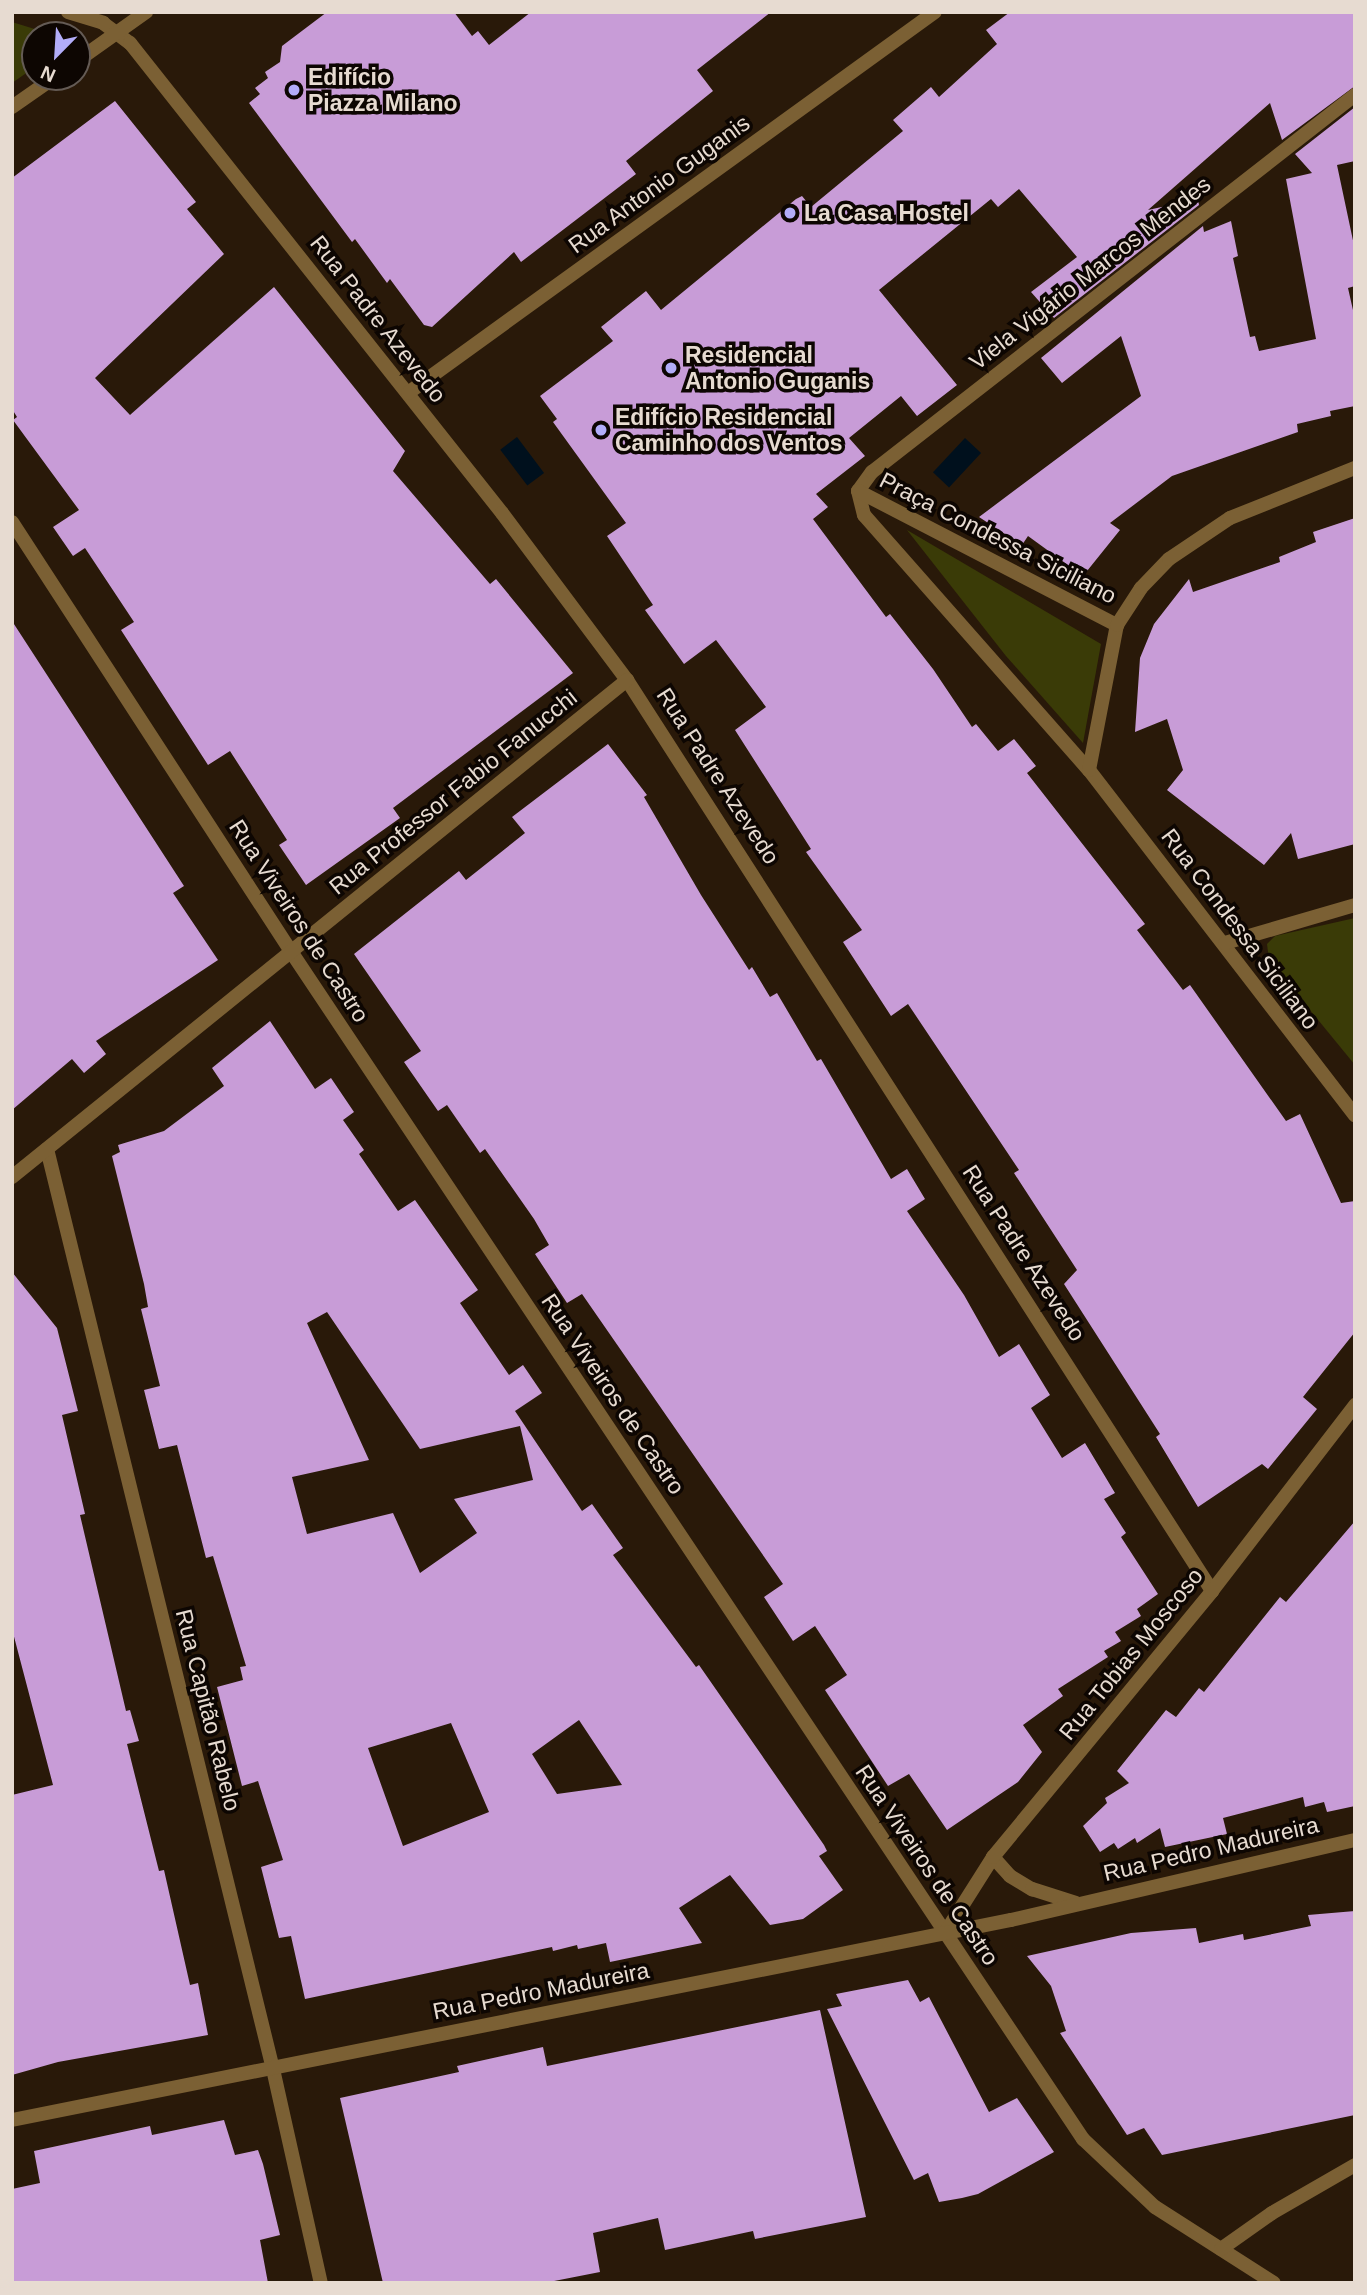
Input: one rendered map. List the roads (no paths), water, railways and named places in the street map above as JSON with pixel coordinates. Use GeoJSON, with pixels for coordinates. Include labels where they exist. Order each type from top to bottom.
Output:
{"type":"FeatureCollection","features":[{"type":"Feature","properties":{"kind":"street"},"geometry":{"type":"LineString","coordinates":[[68,12],[119,32]]}},
{"type":"Feature","properties":{"kind":"street"},"geometry":{"type":"LineString","coordinates":[[91,51],[146,12]]}},
{"type":"Feature","properties":{"kind":"street","name":"Rua Antonio Guganis"},"geometry":{"type":"LineString","coordinates":[[408,393],[935,12]]}},
{"type":"Feature","properties":{"kind":"street","name":"Rua Padre Azevedo"},"geometry":{"type":"LineString","coordinates":[[119,32],[408,393],[627,680],[1212,1591]]}},
{"type":"Feature","properties":{"kind":"street"},"geometry":{"type":"LineString","coordinates":[[12,107],[35,91]]}},
{"type":"Feature","properties":{"kind":"street","name":"Viela Vigário Marcos Mendes"},"geometry":{"type":"LineString","coordinates":[[858,491],[873,472],[1355,95]]}},
{"type":"Feature","properties":{"kind":"street"},"geometry":{"type":"LineString","coordinates":[[1090,770],[1117,625],[1141,588],[1169,559],[1230,518],[1355,468]]}},
{"type":"Feature","properties":{"kind":"street","name":"Praça Condessa Siciliano"},"geometry":{"type":"LineString","coordinates":[[858,491],[1117,625]]}},
{"type":"Feature","properties":{"kind":"street","name":"Rua Condessa Siciliano"},"geometry":{"type":"LineString","coordinates":[[858,491],[864,515],[1090,770],[1355,1115]]}},
{"type":"Feature","properties":{"kind":"street","name":"Rua Viveiros de Castro"},"geometry":{"type":"LineString","coordinates":[[12,522],[292,953],[1083,2139],[1155,2207],[1274,2283]]}},
{"type":"Feature","properties":{"kind":"street","name":"Rua Professor Fabio Fanucchi"},"geometry":{"type":"LineString","coordinates":[[12,1177],[627,680]]}},
{"type":"Feature","properties":{"kind":"street"},"geometry":{"type":"LineString","coordinates":[[1225,943],[1355,905]]}},
{"type":"Feature","properties":{"kind":"street","name":"Rua Capitão Rabelo"},"geometry":{"type":"LineString","coordinates":[[47,1149],[273,2068],[321,2283]]}},
{"type":"Feature","properties":{"kind":"street","name":"Rua Tobias Moscoso"},"geometry":{"type":"LineString","coordinates":[[945,1933],[993,1857],[1212,1591],[1355,1405]]}},
{"type":"Feature","properties":{"kind":"street","name":"Rua Pedro Madureira"},"geometry":{"type":"LineString","coordinates":[[12,2120],[945,1933],[1355,1840]]}},
{"type":"Feature","properties":{"kind":"street","name":"Rua Pedro Madureira"},"geometry":{"type":"LineString","coordinates":[[993,1857],[1010,1876],[1032,1889],[1077,1903]]}},
{"type":"Feature","properties":{"kind":"street"},"geometry":{"type":"LineString","coordinates":[[1220,2249],[1355,2165]]}},
{"type":"Feature","properties":{"kind":"water"},"geometry":{"type":"Polygon","coordinates":[[[517,437],[544,473],[527,486],[500,450],[517,437]]]}},
{"type":"Feature","properties":{"kind":"water"},"geometry":{"type":"Polygon","coordinates":[[[965,438],[981,453],[949,487],[933,472],[965,438]]]}},
{"type":"Feature","properties":{"kind":"place","name":"Edifício Piazza Milano"},"geometry":{"type":"Point","coordinates":[294,90]}},
{"type":"Feature","properties":{"kind":"place","name":"La Casa Hostel"},"geometry":{"type":"Point","coordinates":[790,213]}},
{"type":"Feature","properties":{"kind":"place","name":"Residencial Antonio Guganis"},"geometry":{"type":"Point","coordinates":[671,368]}},
{"type":"Feature","properties":{"kind":"place","name":"Edifício Residencial Caminho dos Ventos"},"geometry":{"type":"Point","coordinates":[601,430]}}]}
